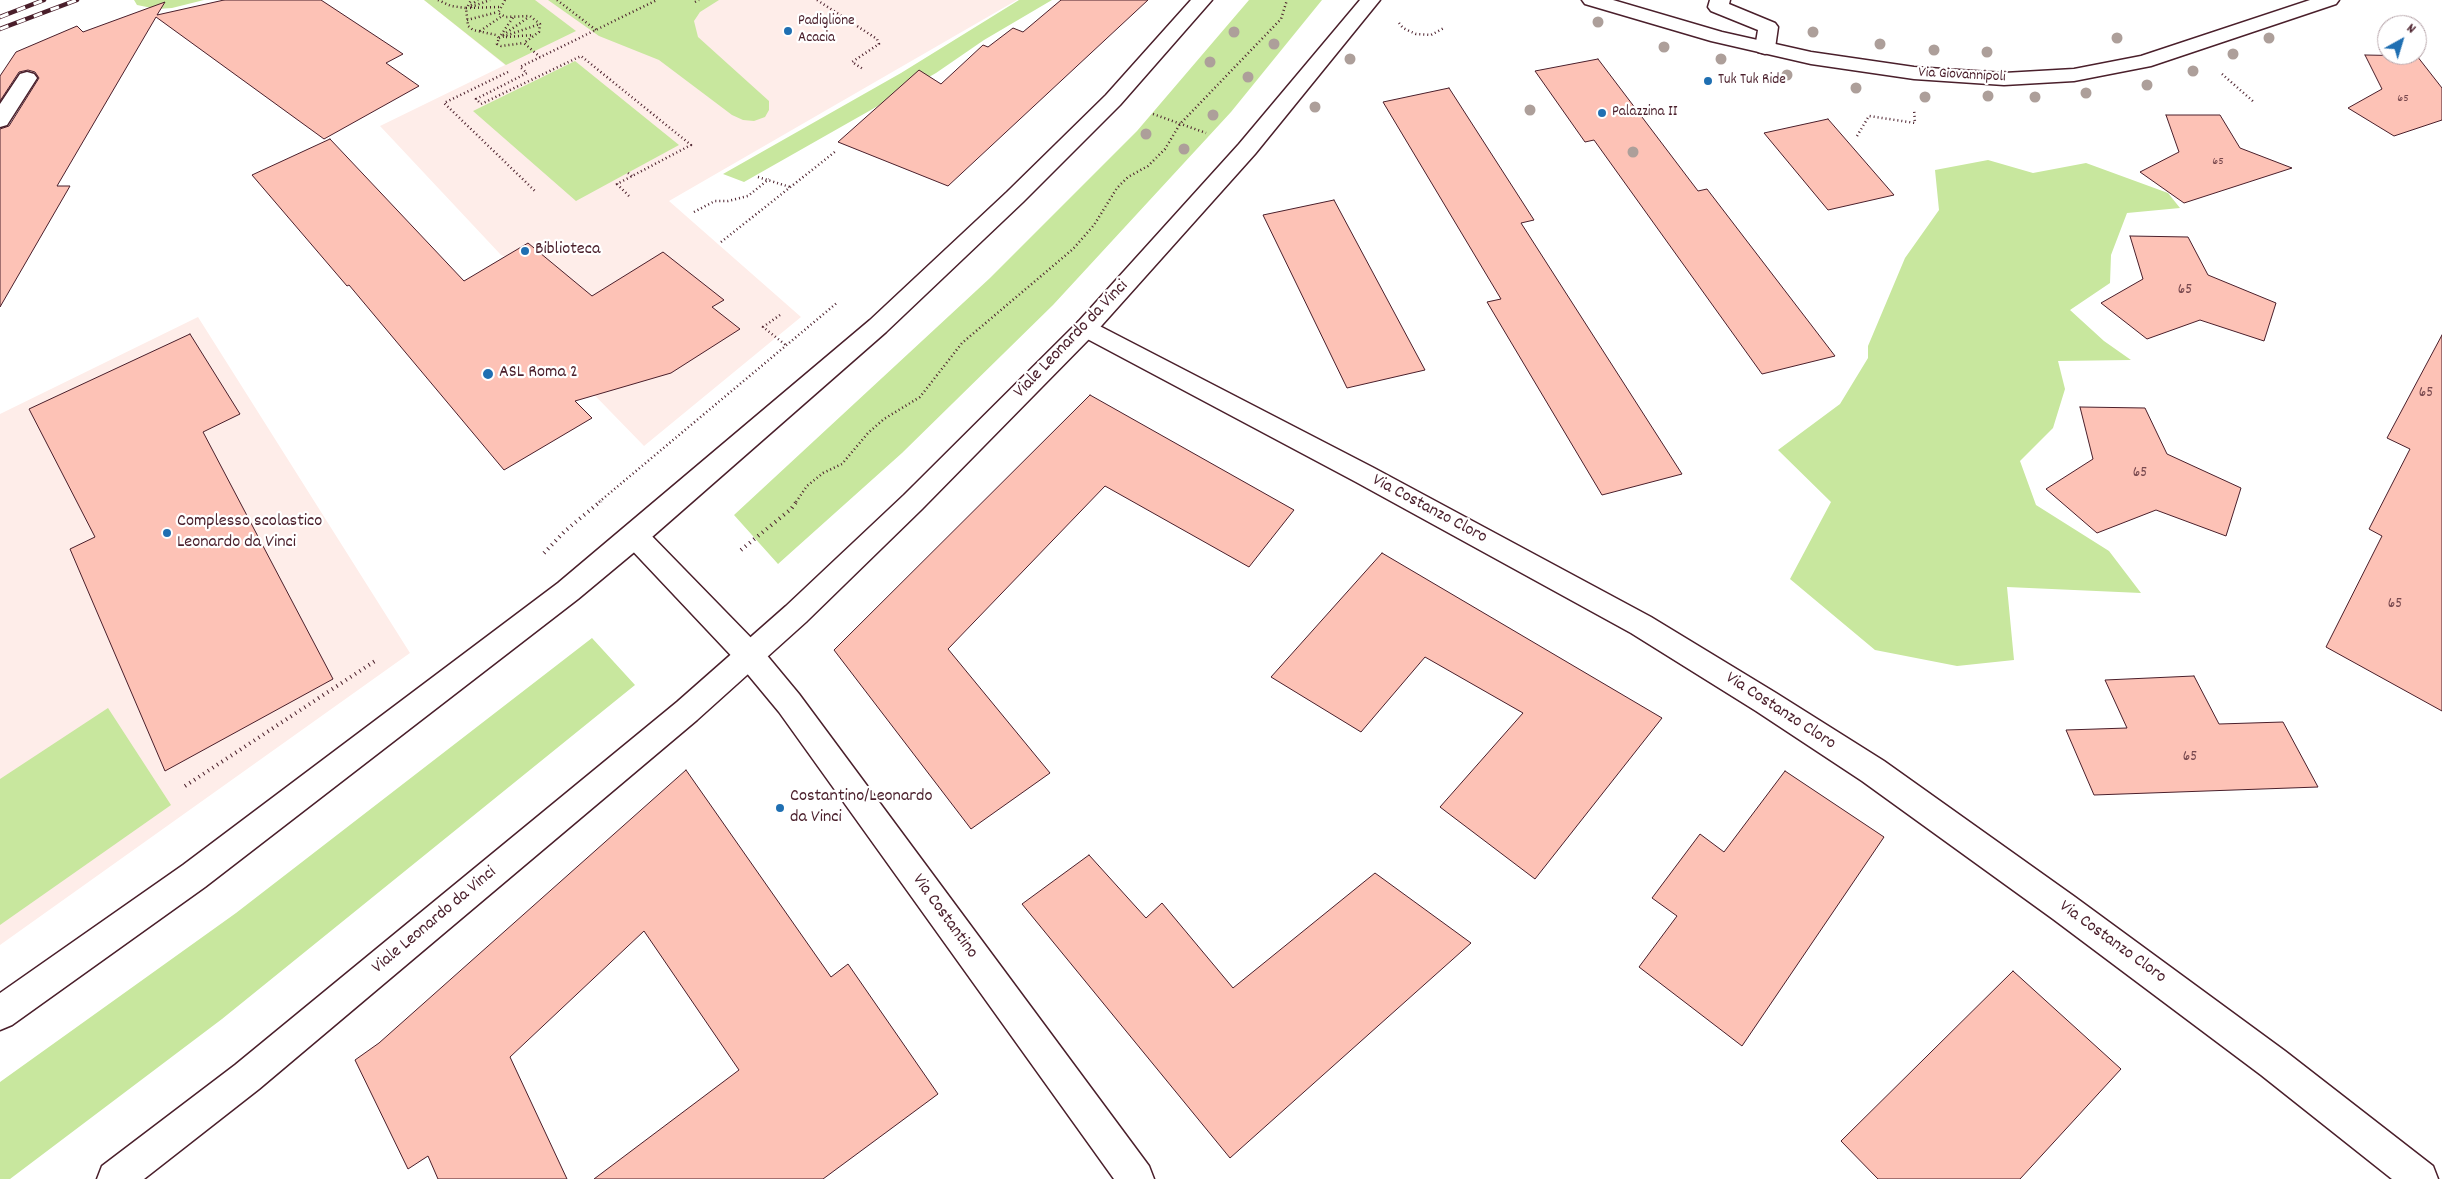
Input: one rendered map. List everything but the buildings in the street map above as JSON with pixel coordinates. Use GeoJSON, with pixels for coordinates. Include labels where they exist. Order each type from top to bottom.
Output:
{"type":"FeatureCollection","features":[{"type":"Feature","properties":{"kind":"street"},"geometry":{"type":"LineString","coordinates":[[0,1013],[194,876],[568,591],[635,536],[878,326],[1008,204],[1113,100],[1202,0]]}},
{"type":"Feature","properties":{"kind":"street","name":"Viale Leonardo da Vinci"},"geometry":{"type":"LineString","coordinates":[[115,1179],[247,1077],[750,656],[913,502],[1086,328],[1247,149],[1370,0]]}},
{"type":"Feature","properties":{"kind":"street","name":"Via Giovannipoli"},"geometry":{"type":"LineString","coordinates":[[1592,0],[1678,27],[1765,48],[1857,66],[1923,74],[1983,78],[2050,77],[2096,72],[2144,62],[2191,48],[2328,0]]}},
{"type":"Feature","properties":{"kind":"street"},"geometry":{"type":"LineString","coordinates":[[1720,0],[1718,7],[1768,27],[1765,48]]}},
{"type":"Feature","properties":{"kind":"street"},"geometry":{"type":"LineString","coordinates":[[0,120],[27,78]]}},
{"type":"Feature","properties":{"kind":"street","name":"Via Costanzo Cloro"},"geometry":{"type":"LineString","coordinates":[[1086,328],[1633,620],[1766,702],[1873,771],[2064,908],[2273,1063],[2420,1179]]}},
{"type":"Feature","properties":{"kind":"street"},"geometry":{"type":"LineString","coordinates":[[635,536],[750,656]]}},
{"type":"Feature","properties":{"kind":"street","name":"Via Costantino"},"geometry":{"type":"LineString","coordinates":[[750,656],[789,703],[1136,1179]]}},
{"type":"Feature","properties":{"kind":"path"},"geometry":{"type":"LineString","coordinates":[[438,0],[450,6],[466,8],[500,7]]}},
{"type":"Feature","properties":{"kind":"path"},"geometry":{"type":"LineString","coordinates":[[471,0],[466,8],[468,26],[499,38],[535,35]]}},
{"type":"Feature","properties":{"kind":"path"},"geometry":{"type":"LineString","coordinates":[[466,8],[478,0]]}},
{"type":"Feature","properties":{"kind":"path"},"geometry":{"type":"LineString","coordinates":[[466,8],[490,0]]}},
{"type":"Feature","properties":{"kind":"path"},"geometry":{"type":"LineString","coordinates":[[498,12],[505,0]]}},
{"type":"Feature","properties":{"kind":"path"},"geometry":{"type":"LineString","coordinates":[[556,0],[596,30]]}},
{"type":"Feature","properties":{"kind":"path"},"geometry":{"type":"LineString","coordinates":[[629,196],[617,184],[691,144],[581,56],[481,104],[476,99],[527,73],[520,67],[657,0]]}},
{"type":"Feature","properties":{"kind":"path"},"geometry":{"type":"LineString","coordinates":[[695,2],[699,0]]}},
{"type":"Feature","properties":{"kind":"path"},"geometry":{"type":"LineString","coordinates":[[817,0],[877,38],[879,44],[852,62],[863,70]]}},
{"type":"Feature","properties":{"kind":"path"},"geometry":{"type":"LineString","coordinates":[[741,550],[791,509],[807,486],[823,474],[842,464],[868,433],[884,419],[920,397],[936,379],[946,361],[962,344],[1073,249],[1094,225],[1117,188],[1128,177],[1148,166],[1165,150],[1180,124],[1281,19],[1287,0]]}},
{"type":"Feature","properties":{"kind":"path"},"geometry":{"type":"LineString","coordinates":[[467,20],[498,12]]}},
{"type":"Feature","properties":{"kind":"path"},"geometry":{"type":"LineString","coordinates":[[498,12],[502,16]]}},
{"type":"Feature","properties":{"kind":"path"},"geometry":{"type":"LineString","coordinates":[[480,32],[502,16],[530,16],[540,24]]}},
{"type":"Feature","properties":{"kind":"path"},"geometry":{"type":"LineString","coordinates":[[514,16],[497,44],[501,46],[524,43],[535,35],[540,24]]}},
{"type":"Feature","properties":{"kind":"path"},"geometry":{"type":"LineString","coordinates":[[499,38],[530,16]]}},
{"type":"Feature","properties":{"kind":"path"},"geometry":{"type":"LineString","coordinates":[[1396,19],[1404,28],[1416,34],[1431,35],[1444,28]]}},
{"type":"Feature","properties":{"kind":"path"},"geometry":{"type":"LineString","coordinates":[[499,38],[540,24]]}},
{"type":"Feature","properties":{"kind":"path"},"geometry":{"type":"LineString","coordinates":[[524,43],[540,57]]}},
{"type":"Feature","properties":{"kind":"path"},"geometry":{"type":"LineString","coordinates":[[508,72],[444,103],[535,190]]}},
{"type":"Feature","properties":{"kind":"path"},"geometry":{"type":"LineString","coordinates":[[1153,114],[1206,133]]}},
{"type":"Feature","properties":{"kind":"path"},"geometry":{"type":"LineString","coordinates":[[1857,136],[1869,116],[1915,124]]}},
{"type":"Feature","properties":{"kind":"path"},"geometry":{"type":"LineString","coordinates":[[721,242],[836,151]]}},
{"type":"Feature","properties":{"kind":"path"},"geometry":{"type":"LineString","coordinates":[[628,173],[632,176]]}},
{"type":"Feature","properties":{"kind":"path"},"geometry":{"type":"LineString","coordinates":[[758,177],[769,179],[790,188]]}},
{"type":"Feature","properties":{"kind":"path"},"geometry":{"type":"LineString","coordinates":[[694,212],[715,201],[728,201],[748,196],[769,179]]}},
{"type":"Feature","properties":{"kind":"path"},"geometry":{"type":"LineString","coordinates":[[780,315],[762,327],[787,346]]}},
{"type":"Feature","properties":{"kind":"path"},"geometry":{"type":"LineString","coordinates":[[185,786],[375,661]]}},
{"type":"Feature","properties":{"kind":"shaded area"},"geometry":{"type":"Polygon","coordinates":[[[424,0],[1017,0],[669,201],[801,317],[644,446],[504,302],[552,276],[501,255],[380,126],[505,65],[424,0]]]}},
{"type":"Feature","properties":{"kind":"shaded area","name":"Complesso scolastico Leonardo da Vinci"},"geometry":{"type":"Polygon","coordinates":[[[198,317],[410,653],[0,945],[0,414],[198,317]]]}},
{"type":"Feature","properties":{"kind":"green space"},"geometry":{"type":"Polygon","coordinates":[[[134,0],[204,0],[172,8],[157,9],[137,5],[134,0]]]}},
{"type":"Feature","properties":{"kind":"green space"},"geometry":{"type":"Polygon","coordinates":[[[424,0],[535,0],[576,31],[506,65],[424,0]]]}},
{"type":"Feature","properties":{"kind":"green space"},"geometry":{"type":"Polygon","coordinates":[[[548,0],[719,0],[700,12],[694,21],[698,37],[769,101],[769,110],[765,117],[754,121],[743,120],[732,115],[659,60],[599,36],[548,0]]]}},
{"type":"Feature","properties":{"kind":"green space"},"geometry":{"type":"Polygon","coordinates":[[[1019,0],[1052,0],[984,40],[936,73],[744,182],[723,174],[901,73],[1019,0]]]}},
{"type":"Feature","properties":{"kind":"green space"},"geometry":{"type":"Polygon","coordinates":[[[1249,0],[1322,0],[1231,112],[1053,305],[902,453],[778,564],[734,515],[990,278],[1137,131],[1249,0]]]}},
{"type":"Feature","properties":{"kind":"green space"},"geometry":{"type":"Polygon","coordinates":[[[575,61],[679,145],[576,201],[473,111],[575,61]]]}},
{"type":"Feature","properties":{"kind":"green space"},"geometry":{"type":"Polygon","coordinates":[[[1988,160],[2033,173],[2086,163],[2168,193],[2180,208],[2127,213],[2111,255],[2110,283],[2070,310],[2104,341],[2131,360],[2058,361],[2065,389],[2053,428],[2020,461],[2036,505],[2109,551],[2141,593],[2007,587],[2014,660],[1957,666],[1875,650],[1790,579],[1831,502],[1778,450],[1840,404],[1868,358],[1868,346],[1905,258],[1939,210],[1935,170],[1988,160]]]}},
{"type":"Feature","properties":{"kind":"green space"},"geometry":{"type":"Polygon","coordinates":[[[592,638],[635,685],[222,1019],[10,1179],[0,1179],[0,1082],[236,913],[592,638]]]}},
{"type":"Feature","properties":{"kind":"green space"},"geometry":{"type":"Polygon","coordinates":[[[108,708],[171,805],[0,925],[0,779],[108,708]]]}},
{"type":"Feature","properties":{"kind":"railway"},"geometry":{"type":"LineString","coordinates":[[0,17],[44,0]]}},
{"type":"Feature","properties":{"kind":"railway"},"geometry":{"type":"LineString","coordinates":[[0,29],[77,0]]}},
{"type":"Feature","properties":{"kind":"place","name":"Padiglione Acacia"},"geometry":{"type":"Point","coordinates":[788,31]}},
{"type":"Feature","properties":{"kind":"place","name":"Tuk Tuk Ride"},"geometry":{"type":"Point","coordinates":[1708,81]}},
{"type":"Feature","properties":{"kind":"place","name":"Palazzina II"},"geometry":{"type":"Point","coordinates":[1602,113]}},
{"type":"Feature","properties":{"kind":"place","name":"Biblioteca"},"geometry":{"type":"Point","coordinates":[525,251]}},
{"type":"Feature","properties":{"kind":"place","name":"ASL Roma 2"},"geometry":{"type":"Point","coordinates":[488,374]}},
{"type":"Feature","properties":{"kind":"place","name":"Complesso scolastico Leonardo da Vinci"},"geometry":{"type":"Point","coordinates":[167,533]}},
{"type":"Feature","properties":{"kind":"place","name":"Costantino/Leonardo da Vinci"},"geometry":{"type":"Point","coordinates":[780,808]}}]}
